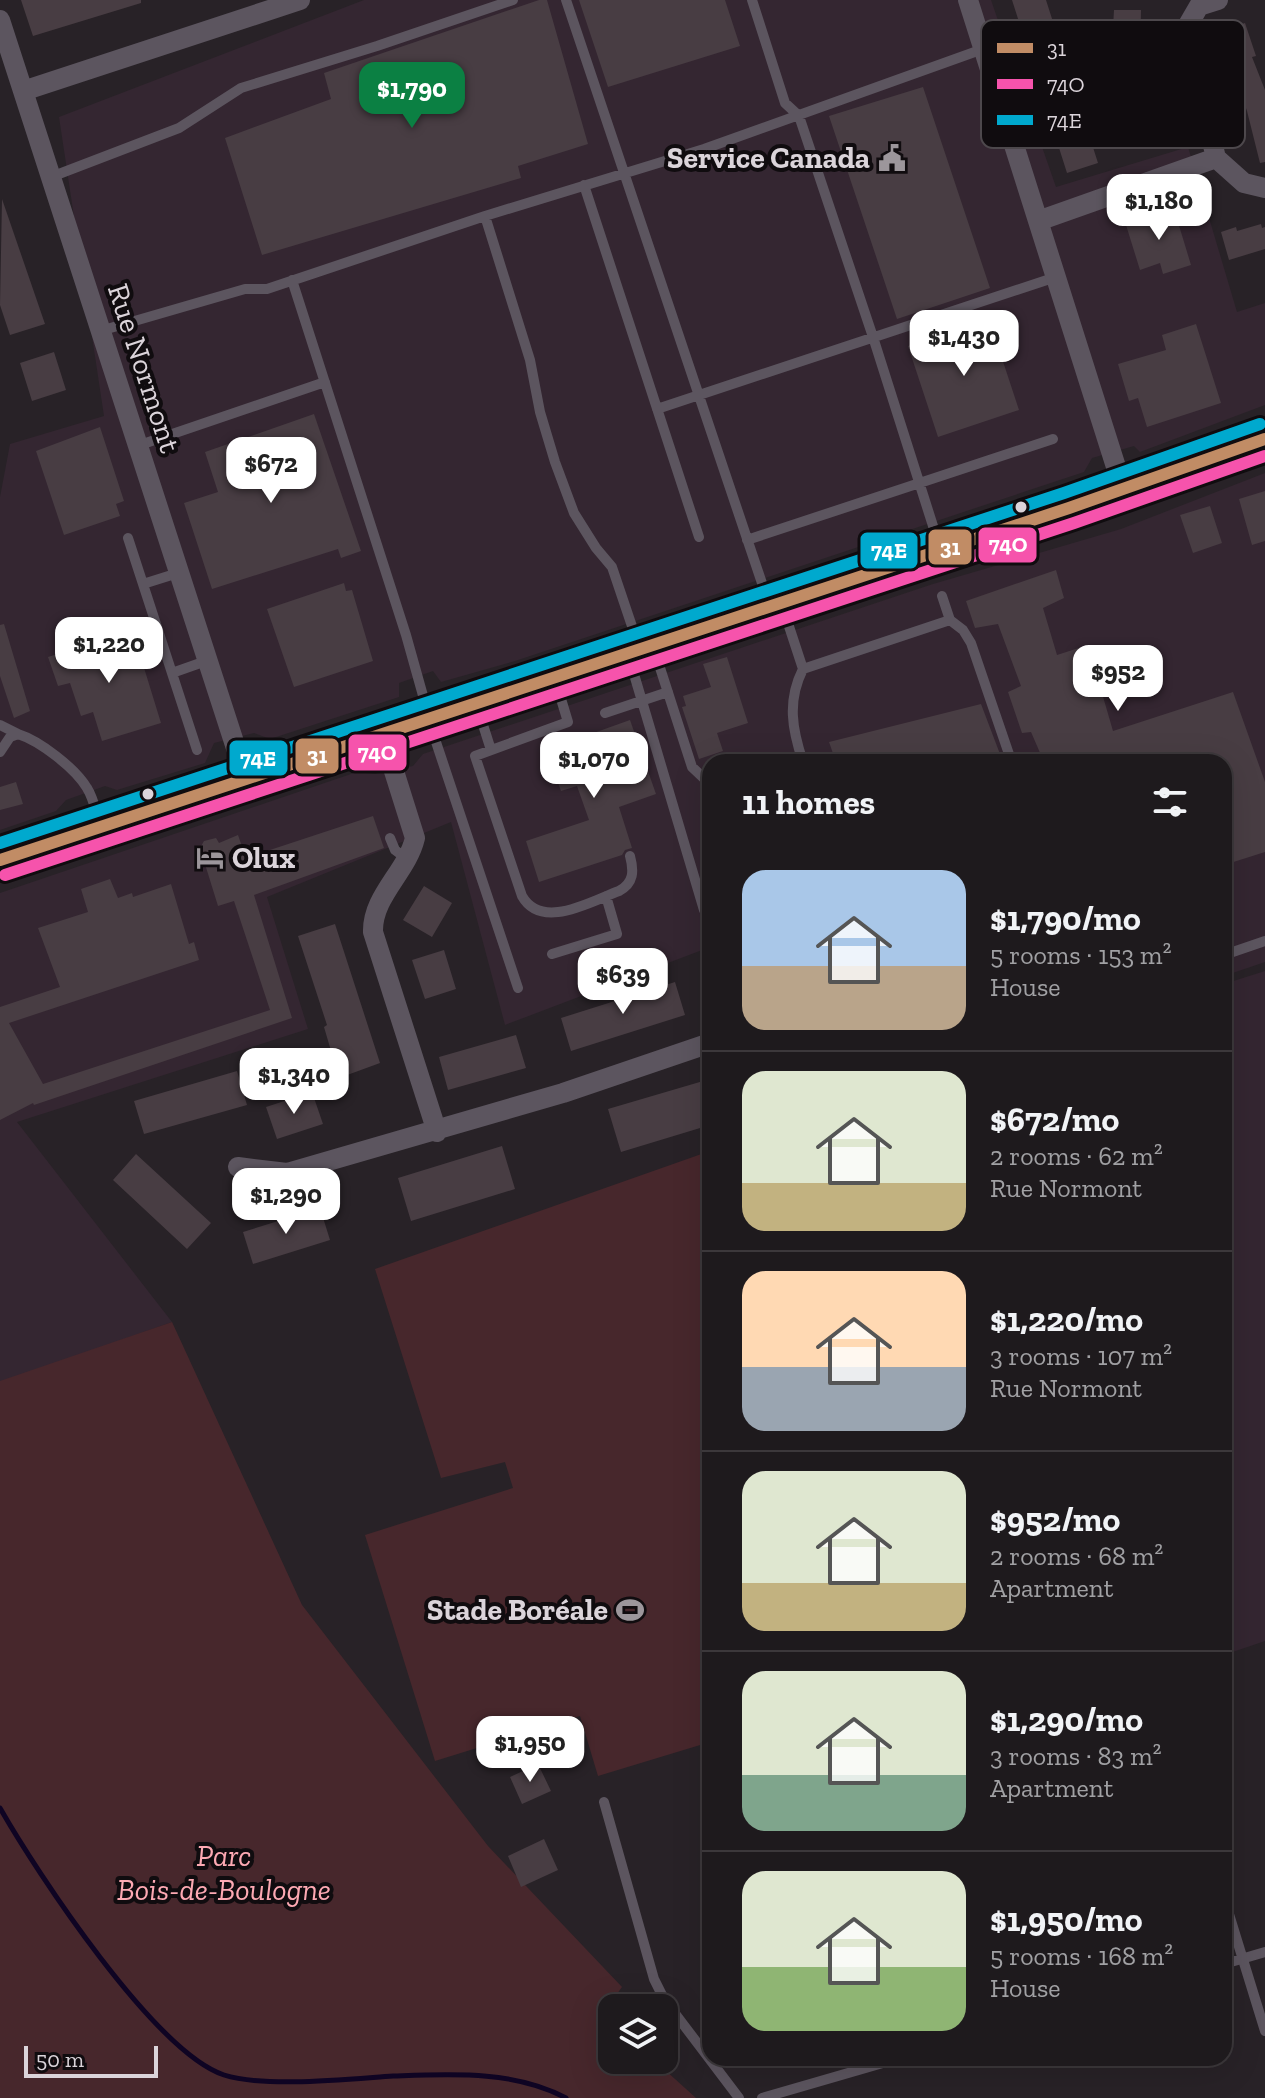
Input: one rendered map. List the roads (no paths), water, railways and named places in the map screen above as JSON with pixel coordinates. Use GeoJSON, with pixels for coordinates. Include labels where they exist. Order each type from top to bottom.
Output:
{"type":"FeatureCollection","features":[{"type":"Feature","properties":{"kind":"main road"},"geometry":{"type":"LineString","coordinates":[[0,860],[941,550],[1265,439]]}},
{"type":"Feature","properties":{"kind":"street"},"geometry":{"type":"LineString","coordinates":[[23,91],[300,0]]}},
{"type":"Feature","properties":{"kind":"street"},"geometry":{"type":"LineString","coordinates":[[968,0],[981,42]]}},
{"type":"Feature","properties":{"kind":"street"},"geometry":{"type":"LineString","coordinates":[[1191,20],[1199,6],[1218,0]]}},
{"type":"Feature","properties":{"kind":"street","name":"Rue Normont"},"geometry":{"type":"LineString","coordinates":[[0,20],[246,779]]}},
{"type":"Feature","properties":{"kind":"street"},"geometry":{"type":"LineString","coordinates":[[1015,148],[1123,489]]}},
{"type":"Feature","properties":{"kind":"street"},"geometry":{"type":"LineString","coordinates":[[1214,148],[1216,158],[1244,183],[1265,188]]}},
{"type":"Feature","properties":{"kind":"street"},"geometry":{"type":"LineString","coordinates":[[1038,221],[1216,158]]}},
{"type":"Feature","properties":{"kind":"street"},"geometry":{"type":"LineString","coordinates":[[382,733],[415,830],[407,859],[377,907],[373,932],[437,1132]]}},
{"type":"Feature","properties":{"kind":"street"},"geometry":{"type":"LineString","coordinates":[[238,1167],[287,1173],[420,1134],[437,1132],[702,1046]]}},
{"type":"Feature","properties":{"kind":"lane"},"geometry":{"type":"LineString","coordinates":[[51,177],[179,128],[241,88],[513,0]]}},
{"type":"Feature","properties":{"kind":"lane"},"geometry":{"type":"LineString","coordinates":[[566,0],[747,540],[803,669],[794,689],[792,703],[793,724],[801,754]]}},
{"type":"Feature","properties":{"kind":"lane"},"geometry":{"type":"LineString","coordinates":[[752,0],[785,103],[799,116],[941,550]]}},
{"type":"Feature","properties":{"kind":"lane"},"geometry":{"type":"LineString","coordinates":[[100,331],[245,289],[267,289],[799,116],[819,106],[981,50]]}},
{"type":"Feature","properties":{"kind":"lane"},"geometry":{"type":"LineString","coordinates":[[584,185],[699,537]]}},
{"type":"Feature","properties":{"kind":"lane"},"geometry":{"type":"LineString","coordinates":[[485,216],[530,360],[540,412],[574,513],[612,567],[640,648],[668,692],[692,767],[702,776]]}},
{"type":"Feature","properties":{"kind":"lane"},"geometry":{"type":"LineString","coordinates":[[657,409],[1056,277]]}},
{"type":"Feature","properties":{"kind":"lane"},"geometry":{"type":"LineString","coordinates":[[292,280],[422,687],[429,718],[518,988]]}},
{"type":"Feature","properties":{"kind":"lane"},"geometry":{"type":"LineString","coordinates":[[137,446],[325,382]]}},
{"type":"Feature","properties":{"kind":"lane"},"geometry":{"type":"LineString","coordinates":[[747,540],[1053,439]]}},
{"type":"Feature","properties":{"kind":"lane"},"geometry":{"type":"LineString","coordinates":[[128,538],[197,750]]}},
{"type":"Feature","properties":{"kind":"lane"},"geometry":{"type":"LineString","coordinates":[[143,584],[178,573]]}},
{"type":"Feature","properties":{"kind":"lane"},"geometry":{"type":"LineString","coordinates":[[942,596],[950,620],[963,630],[971,643],[1009,754]]}},
{"type":"Feature","properties":{"kind":"lane"},"geometry":{"type":"LineString","coordinates":[[803,669],[950,620]]}},
{"type":"Feature","properties":{"kind":"lane"},"geometry":{"type":"LineString","coordinates":[[640,648],[642,701],[702,903]]}},
{"type":"Feature","properties":{"kind":"lane"},"geometry":{"type":"LineString","coordinates":[[172,673],[206,661]]}},
{"type":"Feature","properties":{"kind":"lane"},"geometry":{"type":"LineString","coordinates":[[554,677],[568,722],[475,756],[526,904],[537,912],[555,913],[606,896],[629,884],[633,871],[630,856]]}},
{"type":"Feature","properties":{"kind":"lane"},"geometry":{"type":"LineString","coordinates":[[605,713],[668,692]]}},
{"type":"Feature","properties":{"kind":"lane"},"geometry":{"type":"LineString","coordinates":[[476,703],[491,750]]}},
{"type":"Feature","properties":{"kind":"lane"},"geometry":{"type":"LineString","coordinates":[[0,725],[38,743],[79,779],[87,788],[101,826]]}},
{"type":"Feature","properties":{"kind":"lane"},"geometry":{"type":"LineString","coordinates":[[0,752],[10,737],[18,734]]}},
{"type":"Feature","properties":{"kind":"lane"},"geometry":{"type":"LineString","coordinates":[[390,838],[395,850],[407,859]]}},
{"type":"Feature","properties":{"kind":"lane"},"geometry":{"type":"LineString","coordinates":[[552,954],[617,934],[606,896]]}},
{"type":"Feature","properties":{"kind":"lane"},"geometry":{"type":"LineString","coordinates":[[1232,952],[1265,941]]}},
{"type":"Feature","properties":{"kind":"lane"},"geometry":{"type":"LineString","coordinates":[[604,1802],[654,1979],[664,1999],[702,2049]]}},
{"type":"Feature","properties":{"kind":"lane"},"geometry":{"type":"LineString","coordinates":[[1232,1927],[1265,2031]]}},
{"type":"Feature","properties":{"kind":"lane"},"geometry":{"type":"LineString","coordinates":[[1232,1962],[1265,1952]]}},
{"type":"Feature","properties":{"kind":"lane"},"geometry":{"type":"LineString","coordinates":[[715,2066],[739,2098]]}},
{"type":"Feature","properties":{"kind":"lane"},"geometry":{"type":"LineString","coordinates":[[762,2098],[856,2066]]}},
{"type":"Feature","properties":{"kind":"waterway"},"geometry":{"type":"LineString","coordinates":[[0,1808],[69,1915],[133,1998],[165,2033],[196,2060],[224,2075],[284,2082],[415,2075],[482,2076],[525,2082],[566,2098]]}},
{"type":"Feature","properties":{"kind":"place","name":"Service Canada"},"geometry":{"type":"Point","coordinates":[892,158]}},
{"type":"Feature","properties":{"kind":"place","name":"Olux"},"geometry":{"type":"Point","coordinates":[210,858]}},
{"type":"Feature","properties":{"kind":"place","name":"Stade Boréale"},"geometry":{"type":"Point","coordinates":[630,1610]}},
{"type":"Feature","properties":{"kind":"park label","name":"Parc Bois-de-Boulogne"},"geometry":{"type":"Point","coordinates":[224,1873]}}]}
